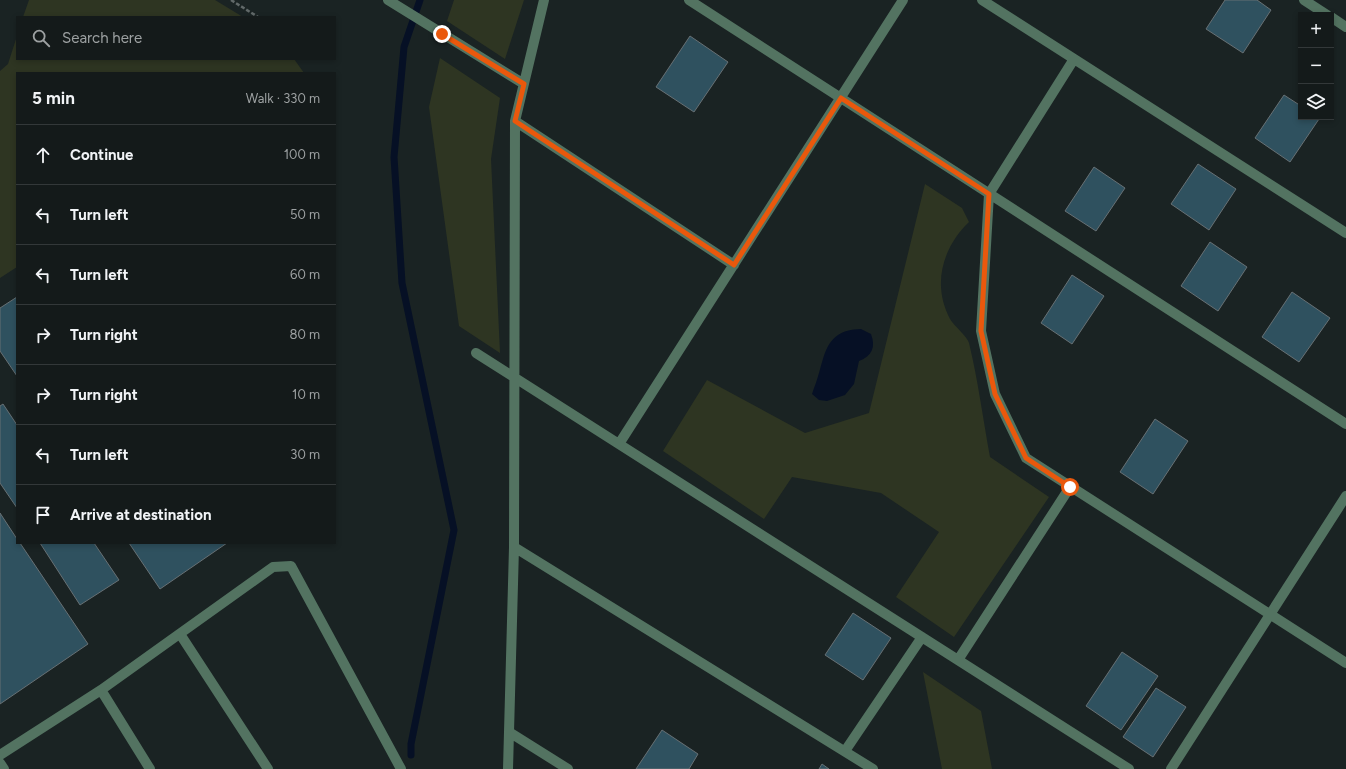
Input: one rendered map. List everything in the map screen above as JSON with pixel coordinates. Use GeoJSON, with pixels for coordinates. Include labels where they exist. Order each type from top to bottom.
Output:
{"type":"FeatureCollection","features":[{"type":"Feature","properties":{"kind":"street"},"geometry":{"type":"LineString","coordinates":[[388,0],[524,84]]}},
{"type":"Feature","properties":{"kind":"street"},"geometry":{"type":"LineString","coordinates":[[508,769],[514,547],[513,376],[515,121],[544,0]]}},
{"type":"Feature","properties":{"kind":"street"},"geometry":{"type":"LineString","coordinates":[[689,0],[1346,424]]}},
{"type":"Feature","properties":{"kind":"street"},"geometry":{"type":"LineString","coordinates":[[619,444],[903,0]]}},
{"type":"Feature","properties":{"kind":"street"},"geometry":{"type":"LineString","coordinates":[[982,0],[1346,233]]}},
{"type":"Feature","properties":{"kind":"street"},"geometry":{"type":"LineString","coordinates":[[1304,0],[1322,12]]}},
{"type":"Feature","properties":{"kind":"street"},"geometry":{"type":"LineString","coordinates":[[1334,19],[1346,27]]}},
{"type":"Feature","properties":{"kind":"street"},"geometry":{"type":"LineString","coordinates":[[1074,59],[989,194],[981,331],[995,394],[1026,458],[1346,663]]}},
{"type":"Feature","properties":{"kind":"street"},"geometry":{"type":"LineString","coordinates":[[515,121],[734,265]]}},
{"type":"Feature","properties":{"kind":"street"},"geometry":{"type":"LineString","coordinates":[[476,353],[1129,769]]}},
{"type":"Feature","properties":{"kind":"street"},"geometry":{"type":"LineString","coordinates":[[958,660],[1070,487]]}},
{"type":"Feature","properties":{"kind":"street"},"geometry":{"type":"LineString","coordinates":[[1171,769],[1346,496]]}},
{"type":"Feature","properties":{"kind":"street"},"geometry":{"type":"LineString","coordinates":[[514,547],[873,769]]}},
{"type":"Feature","properties":{"kind":"street"},"geometry":{"type":"LineString","coordinates":[[0,755],[101,690],[273,567],[291,566],[401,769]]}},
{"type":"Feature","properties":{"kind":"street"},"geometry":{"type":"LineString","coordinates":[[180,634],[268,769]]}},
{"type":"Feature","properties":{"kind":"street"},"geometry":{"type":"LineString","coordinates":[[845,751],[922,637]]}},
{"type":"Feature","properties":{"kind":"street"},"geometry":{"type":"LineString","coordinates":[[101,690],[150,769]]}},
{"type":"Feature","properties":{"kind":"street"},"geometry":{"type":"LineString","coordinates":[[509,732],[568,769]]}},
{"type":"Feature","properties":{"kind":"street"},"geometry":{"type":"LineString","coordinates":[[0,763],[4,769]]}},
{"type":"Feature","properties":{"kind":"path"},"geometry":{"type":"LineString","coordinates":[[231,0],[256,16]]}},
{"type":"Feature","properties":{"kind":"green space"},"geometry":{"type":"Polygon","coordinates":[[[29,0],[215,0],[241,16],[23,16],[29,0]]]}},
{"type":"Feature","properties":{"kind":"green space"},"geometry":{"type":"Polygon","coordinates":[[[454,0],[524,0],[505,59],[447,21],[454,0]]]}},
{"type":"Feature","properties":{"kind":"green space"},"geometry":{"type":"Polygon","coordinates":[[[16,39],[16,60],[295,60],[303,72],[16,72],[16,268],[0,278],[0,71],[8,64],[16,39]]]}},
{"type":"Feature","properties":{"kind":"green space"},"geometry":{"type":"Polygon","coordinates":[[[440,58],[500,98],[491,159],[500,353],[459,326],[429,107],[440,58]]]}},
{"type":"Feature","properties":{"kind":"green space"},"geometry":{"type":"Polygon","coordinates":[[[925,184],[962,208],[969,222],[952,243],[946,255],[941,280],[942,293],[950,319],[966,337],[969,343],[978,385],[990,457],[1049,497],[954,637],[896,597],[939,532],[881,493],[792,477],[764,519],[663,451],[707,380],[805,433],[869,413],[925,184]]]}},
{"type":"Feature","properties":{"kind":"green space"},"geometry":{"type":"Polygon","coordinates":[[[923,672],[981,711],[992,769],[942,769],[923,672]]]}},
{"type":"Feature","properties":{"kind":"water"},"geometry":{"type":"Polygon","coordinates":[[[861,329],[871,334],[873,347],[870,354],[859,361],[854,384],[845,395],[827,401],[819,400],[812,394],[826,350],[831,341],[838,335],[848,331],[861,329]]]}},
{"type":"Feature","properties":{"kind":"building"},"geometry":{"type":"Polygon","coordinates":[[[1225,0],[1257,0],[1271,10],[1243,53],[1206,29],[1225,0]]]}},
{"type":"Feature","properties":{"kind":"building"},"geometry":{"type":"Polygon","coordinates":[[[690,36],[728,62],[694,112],[656,87],[690,36]]]}},
{"type":"Feature","properties":{"kind":"building"},"geometry":{"type":"Polygon","coordinates":[[[1284,95],[1298,104],[1298,120],[1318,120],[1290,162],[1255,138],[1284,95]]]}},
{"type":"Feature","properties":{"kind":"building"},"geometry":{"type":"Polygon","coordinates":[[[1198,164],[1236,189],[1209,230],[1171,204],[1198,164]]]}},
{"type":"Feature","properties":{"kind":"building"},"geometry":{"type":"Polygon","coordinates":[[[1094,167],[1125,188],[1096,231],[1065,211],[1094,167]]]}},
{"type":"Feature","properties":{"kind":"building"},"geometry":{"type":"Polygon","coordinates":[[[1210,242],[1247,267],[1218,311],[1181,286],[1210,242]]]}},
{"type":"Feature","properties":{"kind":"building"},"geometry":{"type":"Polygon","coordinates":[[[1072,275],[1104,296],[1072,344],[1041,323],[1072,275]]]}},
{"type":"Feature","properties":{"kind":"building"},"geometry":{"type":"Polygon","coordinates":[[[1292,292],[1330,318],[1299,362],[1262,337],[1292,292]]]}},
{"type":"Feature","properties":{"kind":"building"},"geometry":{"type":"Polygon","coordinates":[[[16,298],[16,375],[0,351],[0,308],[16,298]]]}},
{"type":"Feature","properties":{"kind":"building"},"geometry":{"type":"Polygon","coordinates":[[[3,404],[16,424],[16,507],[0,483],[0,406],[3,404]]]}},
{"type":"Feature","properties":{"kind":"building"},"geometry":{"type":"Polygon","coordinates":[[[1155,419],[1188,441],[1153,494],[1120,472],[1155,419]]]}},
{"type":"Feature","properties":{"kind":"building"},"geometry":{"type":"Polygon","coordinates":[[[0,513],[16,537],[16,544],[21,544],[88,644],[0,704],[0,513]]]}},
{"type":"Feature","properties":{"kind":"building"},"geometry":{"type":"Polygon","coordinates":[[[41,544],[95,544],[119,580],[80,605],[41,544]]]}},
{"type":"Feature","properties":{"kind":"building"},"geometry":{"type":"Polygon","coordinates":[[[130,544],[226,544],[160,589],[130,544]]]}},
{"type":"Feature","properties":{"kind":"building"},"geometry":{"type":"Polygon","coordinates":[[[853,613],[891,638],[863,680],[825,655],[853,613]]]}},
{"type":"Feature","properties":{"kind":"building"},"geometry":{"type":"Polygon","coordinates":[[[1122,652],[1158,676],[1121,730],[1086,706],[1122,652]]]}},
{"type":"Feature","properties":{"kind":"building"},"geometry":{"type":"Polygon","coordinates":[[[1156,688],[1186,707],[1153,757],[1123,737],[1156,688]]]}},
{"type":"Feature","properties":{"kind":"building"},"geometry":{"type":"Polygon","coordinates":[[[662,730],[698,754],[689,769],[636,769],[662,730]]]}},
{"type":"Feature","properties":{"kind":"building"},"geometry":{"type":"Polygon","coordinates":[[[822,764],[829,769],[819,769],[822,764]]]}},
{"type":"Feature","properties":{"kind":"waterway"},"geometry":{"type":"LineString","coordinates":[[411,755],[411,744],[454,530],[402,283],[394,157],[404,47],[420,0]]}},
{"type":"Feature","properties":{"kind":"route"},"geometry":{"type":"LineString","coordinates":[[442,34],[524,84],[515,121],[734,265],[841,98],[989,194],[981,331],[995,394],[1026,458],[1070,487]]}}]}
